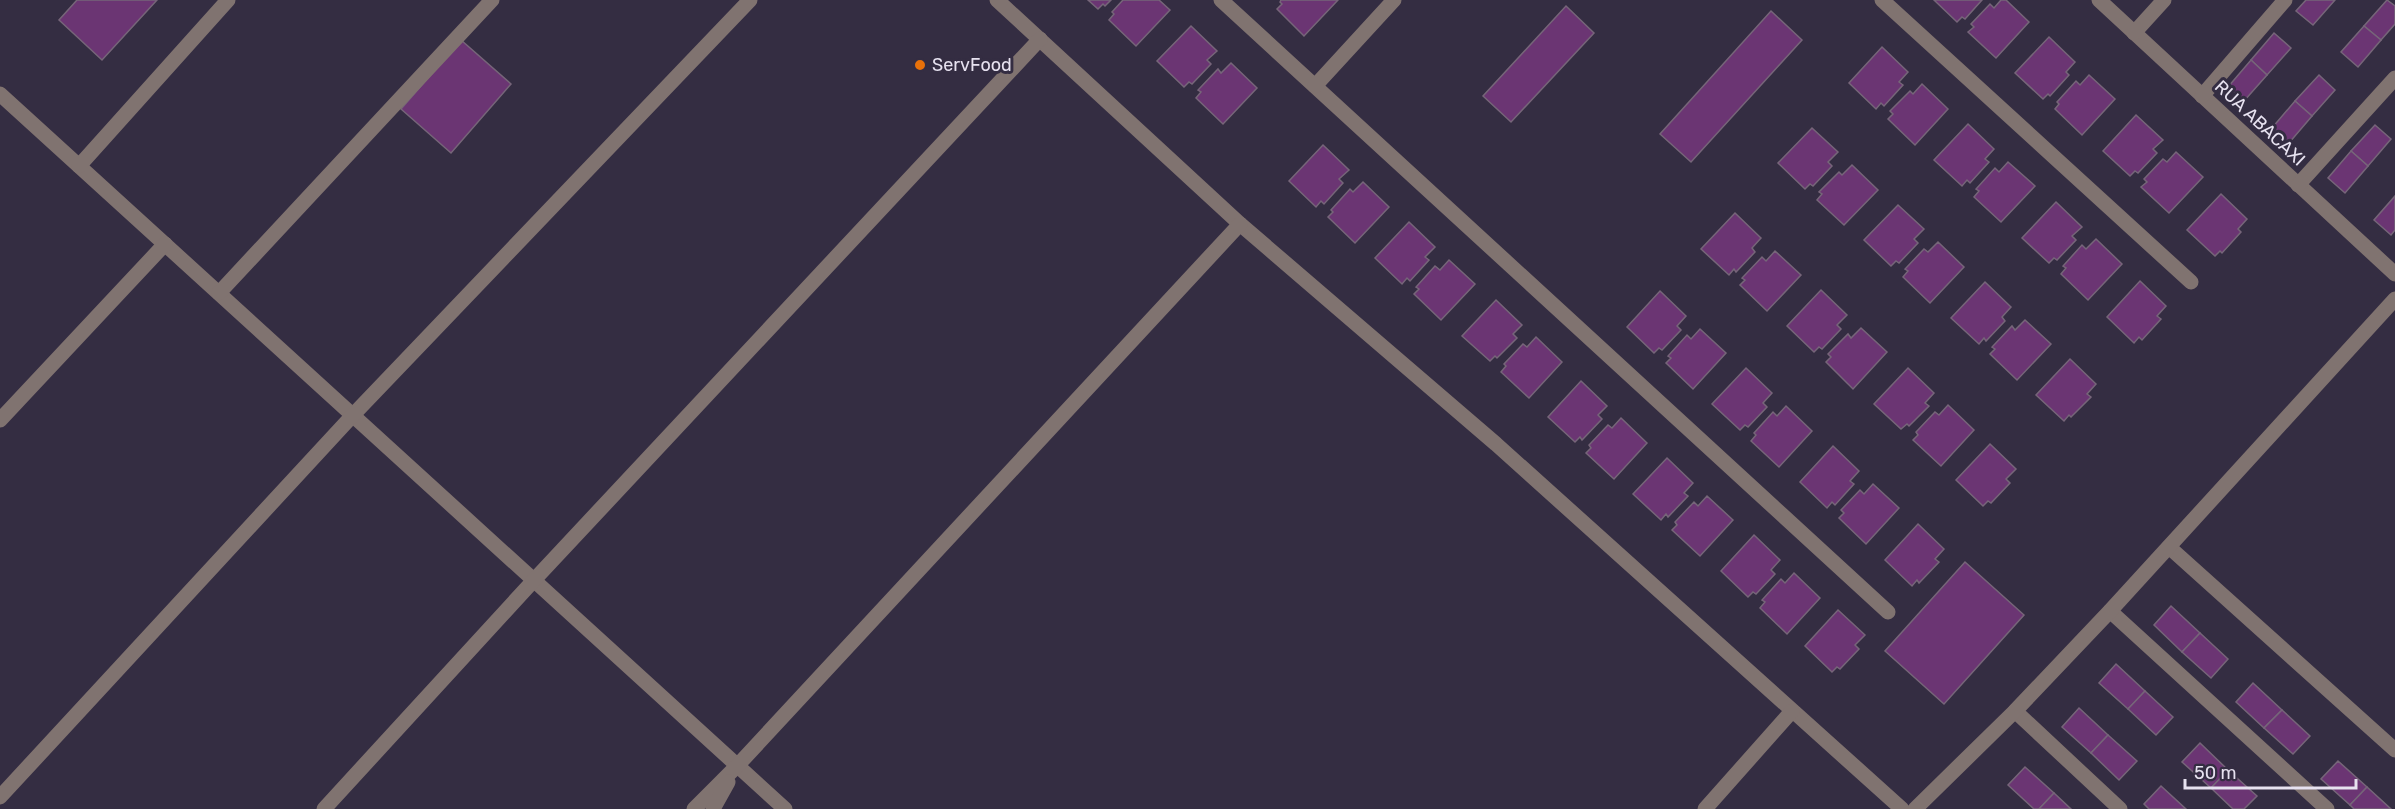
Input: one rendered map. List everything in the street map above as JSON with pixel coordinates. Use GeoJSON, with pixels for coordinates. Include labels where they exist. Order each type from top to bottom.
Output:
{"type":"FeatureCollection","features":[{"type":"Feature","properties":{"kind":"street"},"geometry":{"type":"LineString","coordinates":[[79,166],[228,0]]}},
{"type":"Feature","properties":{"kind":"street"},"geometry":{"type":"LineString","coordinates":[[219,293],[492,0]]}},
{"type":"Feature","properties":{"kind":"street"},"geometry":{"type":"LineString","coordinates":[[0,797],[353,415],[750,0]]}},
{"type":"Feature","properties":{"kind":"street"},"geometry":{"type":"LineString","coordinates":[[997,0],[1240,224],[1496,444],[1902,809]]}},
{"type":"Feature","properties":{"kind":"street"},"geometry":{"type":"LineString","coordinates":[[1221,0],[1888,612]]}},
{"type":"Feature","properties":{"kind":"street"},"geometry":{"type":"LineString","coordinates":[[1315,86],[1394,0]]}},
{"type":"Feature","properties":{"kind":"street"},"geometry":{"type":"LineString","coordinates":[[1882,0],[2192,282]]}},
{"type":"Feature","properties":{"kind":"street","name":"RUA ABACAXI"},"geometry":{"type":"LineString","coordinates":[[2099,0],[2395,274]]}},
{"type":"Feature","properties":{"kind":"street"},"geometry":{"type":"LineString","coordinates":[[2134,33],[2164,0]]}},
{"type":"Feature","properties":{"kind":"street"},"geometry":{"type":"LineString","coordinates":[[2202,96],[2284,0]]}},
{"type":"Feature","properties":{"kind":"street"},"geometry":{"type":"LineString","coordinates":[[324,809],[535,579],[1040,39]]}},
{"type":"Feature","properties":{"kind":"street"},"geometry":{"type":"LineString","coordinates":[[2298,185],[2395,78]]}},
{"type":"Feature","properties":{"kind":"street"},"geometry":{"type":"LineString","coordinates":[[0,94],[785,809]]}},
{"type":"Feature","properties":{"kind":"street"},"geometry":{"type":"LineString","coordinates":[[694,809],[737,766],[1240,224]]}},
{"type":"Feature","properties":{"kind":"street"},"geometry":{"type":"LineString","coordinates":[[0,419],[165,244]]}},
{"type":"Feature","properties":{"kind":"street"},"geometry":{"type":"LineString","coordinates":[[1915,809],[2015,711],[2110,611],[2395,299]]}},
{"type":"Feature","properties":{"kind":"street"},"geometry":{"type":"LineString","coordinates":[[2169,547],[2395,750]]}},
{"type":"Feature","properties":{"kind":"street"},"geometry":{"type":"LineString","coordinates":[[2110,611],[2327,809]]}},
{"type":"Feature","properties":{"kind":"street"},"geometry":{"type":"LineString","coordinates":[[1705,809],[1792,711]]}},
{"type":"Feature","properties":{"kind":"street"},"geometry":{"type":"LineString","coordinates":[[2015,711],[2120,809]]}},
{"type":"Feature","properties":{"kind":"street"},"geometry":{"type":"LineString","coordinates":[[713,809],[737,766]]}},
{"type":"Feature","properties":{"kind":"building"},"geometry":{"type":"Polygon","coordinates":[[[77,0],[157,0],[102,60],[59,20],[77,0]]]}},
{"type":"Feature","properties":{"kind":"building"},"geometry":{"type":"Polygon","coordinates":[[[1088,0],[1111,0],[1098,9],[1088,0]]]}},
{"type":"Feature","properties":{"kind":"building"},"geometry":{"type":"Polygon","coordinates":[[[1123,0],[1159,0],[1170,10],[1136,46],[1109,20],[1114,14],[1112,12],[1123,0]]]}},
{"type":"Feature","properties":{"kind":"building"},"geometry":{"type":"Polygon","coordinates":[[[1281,0],[1338,0],[1304,36],[1277,9],[1282,4],[1281,0]]]}},
{"type":"Feature","properties":{"kind":"building"},"geometry":{"type":"Polygon","coordinates":[[[1934,0],[1982,0],[1965,19],[1962,17],[1957,22],[1934,0]]]}},
{"type":"Feature","properties":{"kind":"building"},"geometry":{"type":"Polygon","coordinates":[[[2001,0],[2006,0],[2029,22],[1996,58],[1968,32],[1974,27],[1971,24],[1990,4],[1994,8],[2001,0]]]}},
{"type":"Feature","properties":{"kind":"building"},"geometry":{"type":"Polygon","coordinates":[[[2306,0],[2335,0],[2313,25],[2296,11],[2306,0]]]}},
{"type":"Feature","properties":{"kind":"building"},"geometry":{"type":"Polygon","coordinates":[[[2387,0],[2395,6],[2395,24],[2381,40],[2364,26],[2387,0]]]}},
{"type":"Feature","properties":{"kind":"building"},"geometry":{"type":"Polygon","coordinates":[[[1566,6],[1594,33],[1511,122],[1483,96],[1566,6]]]}},
{"type":"Feature","properties":{"kind":"building"},"geometry":{"type":"Polygon","coordinates":[[[1771,11],[1802,40],[1691,162],[1660,134],[1771,11]]]}},
{"type":"Feature","properties":{"kind":"building"},"geometry":{"type":"Polygon","coordinates":[[[1191,26],[1217,51],[1207,60],[1211,64],[1192,84],[1189,82],[1184,87],[1157,61],[1191,26]]]}},
{"type":"Feature","properties":{"kind":"building"},"geometry":{"type":"Polygon","coordinates":[[[2364,26],[2381,40],[2358,67],[2341,52],[2364,26]]]}},
{"type":"Feature","properties":{"kind":"building"},"geometry":{"type":"Polygon","coordinates":[[[2274,33],[2291,48],[2267,75],[2251,60],[2274,33]]]}},
{"type":"Feature","properties":{"kind":"building"},"geometry":{"type":"Polygon","coordinates":[[[2049,37],[2075,62],[2066,72],[2069,75],[2050,96],[2048,94],[2043,99],[2015,73],[2049,37]]]}},
{"type":"Feature","properties":{"kind":"building"},"geometry":{"type":"Polygon","coordinates":[[[461,40],[511,84],[451,153],[401,109],[461,40]]]}},
{"type":"Feature","properties":{"kind":"building"},"geometry":{"type":"Polygon","coordinates":[[[1882,47],[1908,72],[1899,82],[1903,85],[1884,106],[1881,103],[1876,109],[1849,83],[1882,47]]]}},
{"type":"Feature","properties":{"kind":"building"},"geometry":{"type":"Polygon","coordinates":[[[2251,60],[2267,75],[2244,101],[2228,87],[2251,60]]]}},
{"type":"Feature","properties":{"kind":"building"},"geometry":{"type":"Polygon","coordinates":[[[1231,63],[1257,88],[1223,124],[1196,98],[1201,92],[1198,90],[1218,69],[1221,73],[1231,63]]]}},
{"type":"Feature","properties":{"kind":"building"},"geometry":{"type":"Polygon","coordinates":[[[2089,75],[2115,99],[2082,135],[2055,109],[2059,104],[2057,102],[2076,81],[2080,85],[2089,75]]]}},
{"type":"Feature","properties":{"kind":"building"},"geometry":{"type":"Polygon","coordinates":[[[2319,75],[2335,90],[2312,116],[2295,101],[2319,75]]]}},
{"type":"Feature","properties":{"kind":"building"},"geometry":{"type":"Polygon","coordinates":[[[1922,84],[1948,109],[1915,145],[1888,119],[1893,114],[1890,111],[1910,91],[1913,94],[1922,84]]]}},
{"type":"Feature","properties":{"kind":"building"},"geometry":{"type":"Polygon","coordinates":[[[2295,101],[2312,116],[2289,143],[2272,128],[2295,101]]]}},
{"type":"Feature","properties":{"kind":"building"},"geometry":{"type":"Polygon","coordinates":[[[2136,115],[2163,140],[2153,149],[2157,153],[2138,173],[2135,171],[2130,176],[2103,151],[2136,115]]]}},
{"type":"Feature","properties":{"kind":"building"},"geometry":{"type":"Polygon","coordinates":[[[1968,124],[1994,149],[1985,159],[1989,162],[1970,183],[1967,180],[1962,186],[1934,160],[1968,124]]]}},
{"type":"Feature","properties":{"kind":"building"},"geometry":{"type":"Polygon","coordinates":[[[2375,125],[2391,139],[2368,166],[2351,151],[2375,125]]]}},
{"type":"Feature","properties":{"kind":"building"},"geometry":{"type":"Polygon","coordinates":[[[1812,128],[1838,152],[1828,162],[1832,166],[1813,186],[1810,184],[1805,189],[1778,163],[1812,128]]]}},
{"type":"Feature","properties":{"kind":"building"},"geometry":{"type":"Polygon","coordinates":[[[1323,145],[1349,170],[1339,179],[1343,183],[1324,204],[1321,201],[1316,207],[1289,181],[1323,145]]]}},
{"type":"Feature","properties":{"kind":"building"},"geometry":{"type":"Polygon","coordinates":[[[2351,151],[2368,166],[2345,193],[2328,178],[2351,151]]]}},
{"type":"Feature","properties":{"kind":"building"},"geometry":{"type":"Polygon","coordinates":[[[2176,152],[2203,177],[2169,213],[2141,187],[2147,182],[2144,179],[2163,159],[2167,162],[2176,152]]]}},
{"type":"Feature","properties":{"kind":"building"},"geometry":{"type":"Polygon","coordinates":[[[2008,162],[2035,186],[2001,222],[1974,197],[1979,191],[1976,189],[1995,168],[1999,172],[2008,162]]]}},
{"type":"Feature","properties":{"kind":"building"},"geometry":{"type":"Polygon","coordinates":[[[1852,165],[1878,190],[1844,225],[1817,200],[1822,194],[1819,192],[1839,172],[1842,175],[1852,165]]]}},
{"type":"Feature","properties":{"kind":"building"},"geometry":{"type":"Polygon","coordinates":[[[1363,182],[1389,207],[1355,243],[1328,217],[1333,212],[1331,210],[1350,189],[1353,192],[1363,182]]]}},
{"type":"Feature","properties":{"kind":"building"},"geometry":{"type":"Polygon","coordinates":[[[2221,194],[2247,219],[2238,229],[2241,232],[2222,253],[2220,251],[2215,256],[2187,230],[2221,194]]]}},
{"type":"Feature","properties":{"kind":"building"},"geometry":{"type":"Polygon","coordinates":[[[2395,196],[2395,230],[2391,235],[2374,220],[2395,196]]]}},
{"type":"Feature","properties":{"kind":"building"},"geometry":{"type":"Polygon","coordinates":[[[2056,202],[2082,227],[2072,236],[2076,240],[2057,260],[2054,258],[2049,263],[2022,238],[2056,202]]]}},
{"type":"Feature","properties":{"kind":"building"},"geometry":{"type":"Polygon","coordinates":[[[1898,205],[1924,229],[1914,239],[1918,243],[1899,263],[1896,261],[1891,266],[1864,240],[1898,205]]]}},
{"type":"Feature","properties":{"kind":"building"},"geometry":{"type":"Polygon","coordinates":[[[1735,213],[1761,238],[1752,248],[1755,252],[1736,272],[1734,269],[1729,275],[1701,249],[1735,213]]]}},
{"type":"Feature","properties":{"kind":"building"},"geometry":{"type":"Polygon","coordinates":[[[1409,222],[1435,247],[1425,257],[1429,260],[1410,281],[1407,278],[1402,284],[1375,258],[1409,222]]]}},
{"type":"Feature","properties":{"kind":"building"},"geometry":{"type":"Polygon","coordinates":[[[2096,239],[2122,264],[2088,300],[2061,274],[2066,268],[2063,266],[2082,245],[2086,249],[2096,239]]]}},
{"type":"Feature","properties":{"kind":"building"},"geometry":{"type":"Polygon","coordinates":[[[1938,242],[1964,267],[1930,303],[1903,277],[1908,271],[1905,269],[1924,249],[1928,252],[1938,242]]]}},
{"type":"Feature","properties":{"kind":"building"},"geometry":{"type":"Polygon","coordinates":[[[1775,251],[1801,275],[1767,311],[1740,285],[1745,280],[1742,278],[1762,257],[1766,261],[1775,251]]]}},
{"type":"Feature","properties":{"kind":"building"},"geometry":{"type":"Polygon","coordinates":[[[1449,260],[1475,284],[1441,320],[1414,294],[1419,289],[1416,287],[1435,266],[1440,270],[1449,260]]]}},
{"type":"Feature","properties":{"kind":"building"},"geometry":{"type":"Polygon","coordinates":[[[2140,281],[2166,306],[2157,316],[2161,319],[2142,340],[2139,337],[2134,343],[2107,317],[2140,281]]]}},
{"type":"Feature","properties":{"kind":"building"},"geometry":{"type":"Polygon","coordinates":[[[1985,282],[2011,307],[2002,317],[2005,321],[1986,341],[1984,338],[1979,344],[1951,318],[1985,282]]]}},
{"type":"Feature","properties":{"kind":"building"},"geometry":{"type":"Polygon","coordinates":[[[1821,290],[1847,315],[1837,325],[1841,329],[1822,349],[1819,347],[1814,352],[1787,326],[1821,290]]]}},
{"type":"Feature","properties":{"kind":"building"},"geometry":{"type":"Polygon","coordinates":[[[1660,291],[1686,316],[1677,326],[1681,330],[1662,350],[1659,348],[1654,353],[1627,327],[1660,291]]]}},
{"type":"Feature","properties":{"kind":"building"},"geometry":{"type":"Polygon","coordinates":[[[1496,300],[1522,325],[1513,334],[1517,338],[1497,358],[1495,356],[1490,361],[1462,336],[1496,300]]]}},
{"type":"Feature","properties":{"kind":"building"},"geometry":{"type":"Polygon","coordinates":[[[2025,320],[2051,344],[2017,380],[1990,354],[1995,349],[1992,347],[2012,326],[2015,330],[2025,320]]]}},
{"type":"Feature","properties":{"kind":"building"},"geometry":{"type":"Polygon","coordinates":[[[1861,328],[1887,352],[1853,389],[1826,362],[1831,357],[1828,354],[1848,334],[1851,338],[1861,328]]]}},
{"type":"Feature","properties":{"kind":"building"},"geometry":{"type":"Polygon","coordinates":[[[1700,329],[1726,353],[1693,389],[1666,363],[1671,358],[1668,356],[1687,335],[1691,339],[1700,329]]]}},
{"type":"Feature","properties":{"kind":"building"},"geometry":{"type":"Polygon","coordinates":[[[1536,337],[1562,362],[1529,398],[1501,372],[1506,366],[1504,364],[1523,344],[1527,347],[1536,337]]]}},
{"type":"Feature","properties":{"kind":"building"},"geometry":{"type":"Polygon","coordinates":[[[2070,359],[2096,384],[2087,394],[2091,397],[2064,421],[2036,395],[2070,359]]]}},
{"type":"Feature","properties":{"kind":"building"},"geometry":{"type":"Polygon","coordinates":[[[1746,368],[1772,393],[1763,403],[1767,407],[1748,427],[1745,425],[1740,430],[1712,404],[1746,368]]]}},
{"type":"Feature","properties":{"kind":"building"},"geometry":{"type":"Polygon","coordinates":[[[1908,368],[1934,393],[1925,403],[1929,406],[1909,426],[1907,424],[1901,429],[1874,404],[1908,368]]]}},
{"type":"Feature","properties":{"kind":"building"},"geometry":{"type":"Polygon","coordinates":[[[1581,381],[1607,406],[1598,415],[1602,419],[1582,440],[1580,437],[1575,442],[1548,417],[1581,381]]]}},
{"type":"Feature","properties":{"kind":"building"},"geometry":{"type":"Polygon","coordinates":[[[1948,405],[1974,430],[1941,466],[1913,440],[1918,435],[1916,432],[1935,412],[1939,415],[1948,405]]]}},
{"type":"Feature","properties":{"kind":"building"},"geometry":{"type":"Polygon","coordinates":[[[1786,406],[1812,431],[1779,467],[1751,441],[1756,435],[1754,433],[1773,412],[1777,416],[1786,406]]]}},
{"type":"Feature","properties":{"kind":"building"},"geometry":{"type":"Polygon","coordinates":[[[1621,418],[1647,443],[1614,479],[1586,453],[1591,448],[1589,445],[1608,425],[1612,428],[1621,418]]]}},
{"type":"Feature","properties":{"kind":"building"},"geometry":{"type":"Polygon","coordinates":[[[1990,444],[2016,469],[2006,479],[2010,483],[1991,503],[1988,501],[1983,506],[1956,480],[1990,444]]]}},
{"type":"Feature","properties":{"kind":"building"},"geometry":{"type":"Polygon","coordinates":[[[1833,446],[1859,471],[1850,481],[1854,484],[1835,505],[1832,502],[1827,508],[1800,482],[1833,446]]]}},
{"type":"Feature","properties":{"kind":"building"},"geometry":{"type":"Polygon","coordinates":[[[1667,458],[1693,483],[1684,493],[1688,496],[1668,517],[1666,514],[1661,520],[1633,494],[1667,458]]]}},
{"type":"Feature","properties":{"kind":"building"},"geometry":{"type":"Polygon","coordinates":[[[1873,484],[1899,508],[1866,544],[1839,518],[1844,513],[1841,510],[1860,490],[1864,494],[1873,484]]]}},
{"type":"Feature","properties":{"kind":"building"},"geometry":{"type":"Polygon","coordinates":[[[1707,496],[1733,520],[1700,556],[1672,530],[1677,525],[1675,522],[1694,502],[1698,506],[1707,496]]]}},
{"type":"Feature","properties":{"kind":"building"},"geometry":{"type":"Polygon","coordinates":[[[1918,524],[1944,549],[1935,559],[1939,562],[1919,583],[1917,580],[1912,586],[1885,560],[1918,524]]]}},
{"type":"Feature","properties":{"kind":"building"},"geometry":{"type":"Polygon","coordinates":[[[1754,535],[1780,560],[1771,570],[1775,574],[1756,594],[1753,592],[1748,597],[1721,571],[1754,535]]]}},
{"type":"Feature","properties":{"kind":"building"},"geometry":{"type":"Polygon","coordinates":[[[1965,562],[2024,615],[1944,704],[1885,651],[1965,562]]]}},
{"type":"Feature","properties":{"kind":"building"},"geometry":{"type":"Polygon","coordinates":[[[1794,573],[1820,598],[1787,634],[1760,608],[1765,602],[1762,600],[1781,579],[1785,583],[1794,573]]]}},
{"type":"Feature","properties":{"kind":"building"},"geometry":{"type":"Polygon","coordinates":[[[2171,606],[2200,633],[2182,652],[2154,625],[2171,606]]]}},
{"type":"Feature","properties":{"kind":"building"},"geometry":{"type":"Polygon","coordinates":[[[1838,610],[1865,635],[1855,645],[1859,649],[1840,669],[1837,667],[1832,672],[1805,646],[1838,610]]]}},
{"type":"Feature","properties":{"kind":"building"},"geometry":{"type":"Polygon","coordinates":[[[2200,633],[2228,659],[2211,678],[2182,652],[2200,633]]]}},
{"type":"Feature","properties":{"kind":"building"},"geometry":{"type":"Polygon","coordinates":[[[2116,664],[2145,691],[2128,709],[2099,683],[2116,664]]]}},
{"type":"Feature","properties":{"kind":"building"},"geometry":{"type":"Polygon","coordinates":[[[2253,683],[2282,710],[2264,728],[2236,702],[2253,683]]]}},
{"type":"Feature","properties":{"kind":"building"},"geometry":{"type":"Polygon","coordinates":[[[2145,691],[2173,717],[2156,735],[2128,709],[2145,691]]]}},
{"type":"Feature","properties":{"kind":"building"},"geometry":{"type":"Polygon","coordinates":[[[2079,708],[2108,735],[2091,753],[2062,727],[2079,708]]]}},
{"type":"Feature","properties":{"kind":"building"},"geometry":{"type":"Polygon","coordinates":[[[2282,710],[2310,736],[2293,754],[2264,728],[2282,710]]]}},
{"type":"Feature","properties":{"kind":"building"},"geometry":{"type":"Polygon","coordinates":[[[2108,735],[2137,761],[2119,780],[2091,753],[2108,735]]]}},
{"type":"Feature","properties":{"kind":"building"},"geometry":{"type":"Polygon","coordinates":[[[2200,743],[2228,770],[2211,788],[2182,762],[2200,743]]]}},
{"type":"Feature","properties":{"kind":"building"},"geometry":{"type":"Polygon","coordinates":[[[2338,761],[2367,787],[2350,805],[2321,779],[2338,761]]]}},
{"type":"Feature","properties":{"kind":"building"},"geometry":{"type":"Polygon","coordinates":[[[2025,767],[2054,793],[2039,809],[2034,809],[2008,785],[2025,767]]]}},
{"type":"Feature","properties":{"kind":"building"},"geometry":{"type":"Polygon","coordinates":[[[2228,770],[2257,796],[2244,809],[2233,809],[2211,788],[2228,770]]]}},
{"type":"Feature","properties":{"kind":"building"},"geometry":{"type":"Polygon","coordinates":[[[2161,786],[2186,809],[2149,809],[2144,804],[2161,786]]]}},
{"type":"Feature","properties":{"kind":"building"},"geometry":{"type":"Polygon","coordinates":[[[2367,787],[2391,809],[2354,809],[2350,805],[2367,787]]]}},
{"type":"Feature","properties":{"kind":"building"},"geometry":{"type":"Polygon","coordinates":[[[2054,793],[2071,809],[2039,809],[2054,793]]]}},
{"type":"Feature","properties":{"kind":"place","name":"ServFood"},"geometry":{"type":"Point","coordinates":[920,65]}}]}
